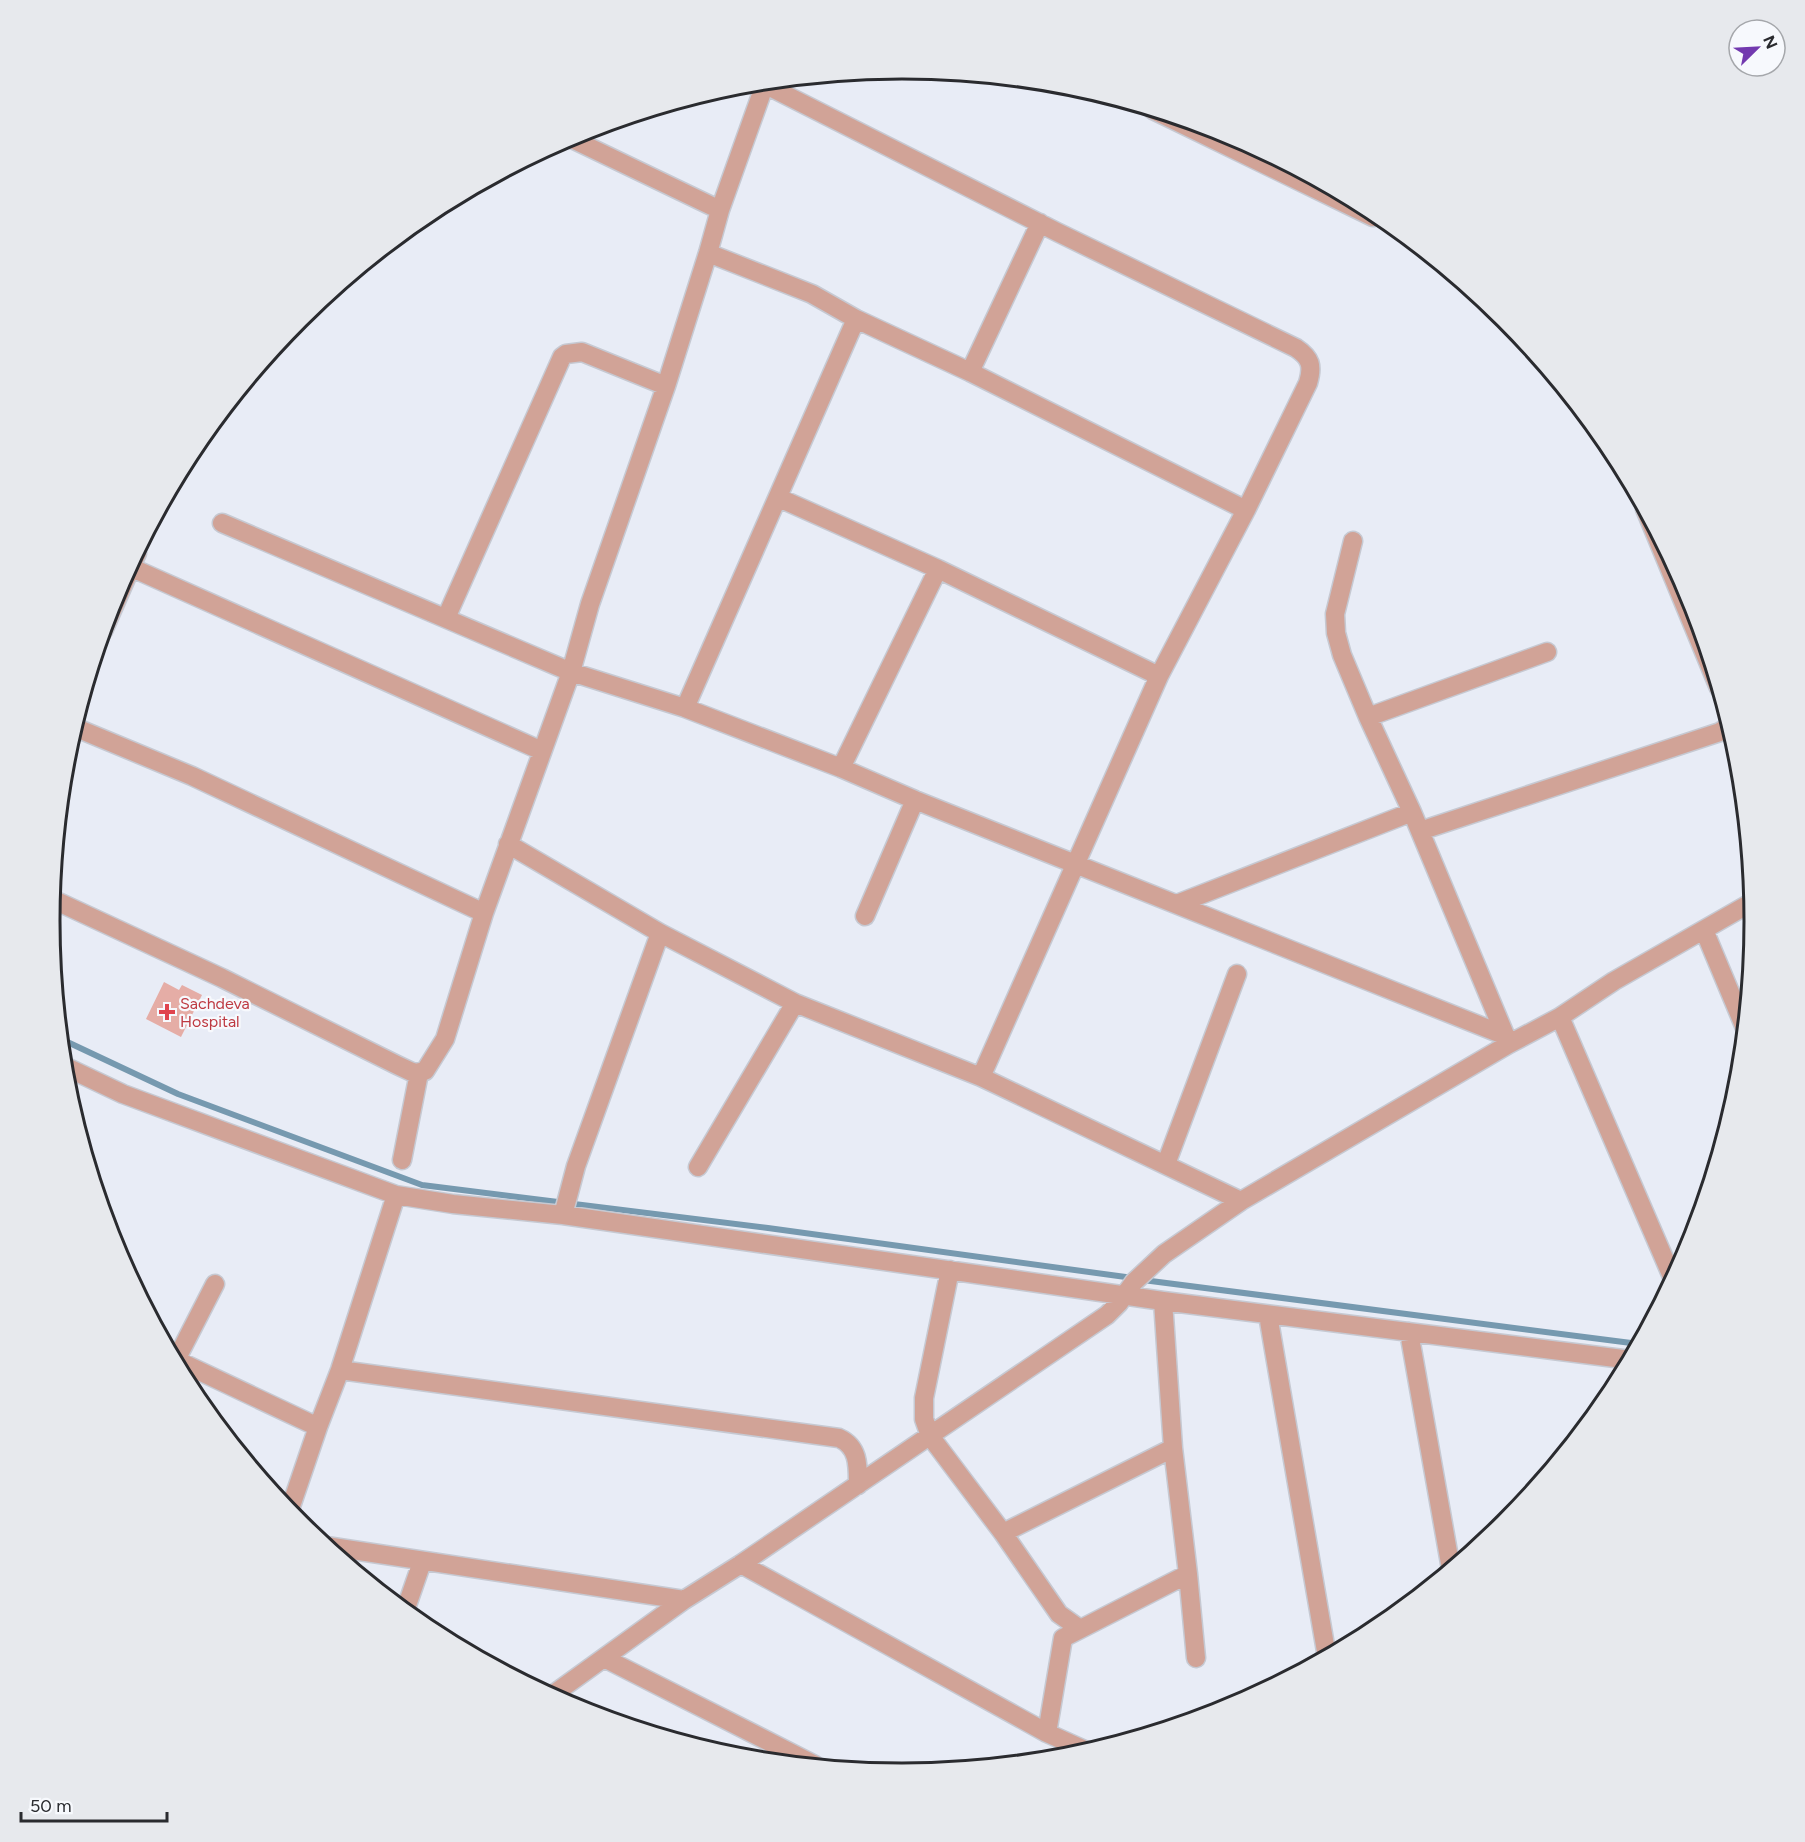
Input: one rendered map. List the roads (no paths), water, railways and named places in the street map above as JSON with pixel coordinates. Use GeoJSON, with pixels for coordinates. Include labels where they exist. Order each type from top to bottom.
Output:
{"type":"FeatureCollection","features":[{"type":"Feature","properties":{"kind":"street"},"geometry":{"type":"LineString","coordinates":[[775,89],[1040,223],[1296,348],[1306,355],[1312,367],[1308,383],[1246,510],[1159,676],[981,1077]]}},
{"type":"Feature","properties":{"kind":"street"},"geometry":{"type":"LineString","coordinates":[[61,903],[222,978],[397,1065],[419,1073],[425,1071],[445,1039],[484,913],[571,672],[590,604],[666,386],[720,210],[760,91]]}},
{"type":"Feature","properties":{"kind":"street"},"geometry":{"type":"LineString","coordinates":[[1205,135],[1341,201]]}},
{"type":"Feature","properties":{"kind":"street"},"geometry":{"type":"LineString","coordinates":[[580,143],[720,210]]}},
{"type":"Feature","properties":{"kind":"street"},"geometry":{"type":"LineString","coordinates":[[970,372],[1040,223]]}},
{"type":"Feature","properties":{"kind":"street"},"geometry":{"type":"LineString","coordinates":[[708,254],[812,294],[856,319],[970,372],[1246,510]]}},
{"type":"Feature","properties":{"kind":"street"},"geometry":{"type":"LineString","coordinates":[[686,708],[856,319]]}},
{"type":"Feature","properties":{"kind":"street"},"geometry":{"type":"LineString","coordinates":[[446,618],[562,357],[566,354],[582,352],[666,386]]}},
{"type":"Feature","properties":{"kind":"street"},"geometry":{"type":"LineString","coordinates":[[779,498],[938,568],[1159,676]]}},
{"type":"Feature","properties":{"kind":"street"},"geometry":{"type":"LineString","coordinates":[[222,523],[571,672],[686,708],[841,768],[1508,1040]]}},
{"type":"Feature","properties":{"kind":"street"},"geometry":{"type":"LineString","coordinates":[[1353,541],[1335,614],[1336,633],[1342,655],[1412,812],[1508,1040]]}},
{"type":"Feature","properties":{"kind":"street"},"geometry":{"type":"LineString","coordinates":[[140,563],[542,751]]}},
{"type":"Feature","properties":{"kind":"street"},"geometry":{"type":"LineString","coordinates":[[841,768],[938,568]]}},
{"type":"Feature","properties":{"kind":"street"},"geometry":{"type":"LineString","coordinates":[[1368,717],[1547,652]]}},
{"type":"Feature","properties":{"kind":"street"},"geometry":{"type":"LineString","coordinates":[[82,730],[192,776],[484,913]]}},
{"type":"Feature","properties":{"kind":"street"},"geometry":{"type":"LineString","coordinates":[[1420,831],[1723,730]]}},
{"type":"Feature","properties":{"kind":"street"},"geometry":{"type":"LineString","coordinates":[[865,916],[915,800]]}},
{"type":"Feature","properties":{"kind":"street"},"geometry":{"type":"LineString","coordinates":[[1178,904],[1412,812]]}},
{"type":"Feature","properties":{"kind":"street"},"geometry":{"type":"LineString","coordinates":[[508,844],[660,933],[795,1003],[981,1077],[1241,1201]]}},
{"type":"Feature","properties":{"kind":"street"},"geometry":{"type":"LineString","coordinates":[[559,1690],[684,1600],[741,1564],[1107,1315],[1164,1254],[1241,1201],[1508,1040],[1560,1017],[1614,981],[1744,907]]}},
{"type":"Feature","properties":{"kind":"street"},"geometry":{"type":"LineString","coordinates":[[1704,930],[1739,1015]]}},
{"type":"Feature","properties":{"kind":"street"},"geometry":{"type":"LineString","coordinates":[[564,1210],[576,1166],[660,933]]}},
{"type":"Feature","properties":{"kind":"street"},"geometry":{"type":"LineString","coordinates":[[1166,1164],[1237,974]]}},
{"type":"Feature","properties":{"kind":"street"},"geometry":{"type":"LineString","coordinates":[[698,1167],[795,1003]]}},
{"type":"Feature","properties":{"kind":"street"},"geometry":{"type":"LineString","coordinates":[[1560,1017],[1669,1270]]}},
{"type":"Feature","properties":{"kind":"street"},"geometry":{"type":"LineString","coordinates":[[74,1071],[123,1094],[396,1195],[453,1204],[564,1210],[950,1270],[1130,1289],[1163,1302],[1622,1359]]}},
{"type":"Feature","properties":{"kind":"street"},"geometry":{"type":"LineString","coordinates":[[402,1160],[419,1073]]}},
{"type":"Feature","properties":{"kind":"street"},"geometry":{"type":"LineString","coordinates":[[293,1501],[339,1370],[396,1195]]}},
{"type":"Feature","properties":{"kind":"street"},"geometry":{"type":"LineString","coordinates":[[950,1270],[924,1398],[923,1412],[930,1436],[1003,1533],[1059,1614],[1080,1629]]}},
{"type":"Feature","properties":{"kind":"street"},"geometry":{"type":"LineString","coordinates":[[179,1352],[215,1284]]}},
{"type":"Feature","properties":{"kind":"street"},"geometry":{"type":"LineString","coordinates":[[1163,1302],[1173,1448],[1196,1658]]}},
{"type":"Feature","properties":{"kind":"street"},"geometry":{"type":"LineString","coordinates":[[1268,1315],[1326,1650]]}},
{"type":"Feature","properties":{"kind":"street"},"geometry":{"type":"LineString","coordinates":[[1409,1332],[1450,1561]]}},
{"type":"Feature","properties":{"kind":"street"},"geometry":{"type":"LineString","coordinates":[[188,1366],[318,1427]]}},
{"type":"Feature","properties":{"kind":"street"},"geometry":{"type":"LineString","coordinates":[[339,1370],[839,1438],[846,1441],[856,1454],[858,1485]]}},
{"type":"Feature","properties":{"kind":"street"},"geometry":{"type":"LineString","coordinates":[[1003,1533],[1173,1448]]}},
{"type":"Feature","properties":{"kind":"street"},"geometry":{"type":"LineString","coordinates":[[341,1549],[684,1600]]}},
{"type":"Feature","properties":{"kind":"street"},"geometry":{"type":"LineString","coordinates":[[408,1602],[422,1562]]}},
{"type":"Feature","properties":{"kind":"street"},"geometry":{"type":"LineString","coordinates":[[741,1564],[1047,1733],[1074,1745]]}},
{"type":"Feature","properties":{"kind":"street"},"geometry":{"type":"LineString","coordinates":[[1047,1733],[1063,1638],[1188,1574]]}},
{"type":"Feature","properties":{"kind":"street"},"geometry":{"type":"LineString","coordinates":[[604,1658],[797,1756]]}},
{"type":"Feature","properties":{"kind":"waterway"},"geometry":{"type":"LineString","coordinates":[[69,1043],[178,1094],[422,1185],[768,1228],[1133,1278]]}},
{"type":"Feature","properties":{"kind":"waterway"},"geometry":{"type":"LineString","coordinates":[[1143,1280],[1631,1343]]}},
{"type":"Feature","properties":{"kind":"place","name":"Sachdeva Hospital"},"geometry":{"type":"Point","coordinates":[167,1012]}}]}
